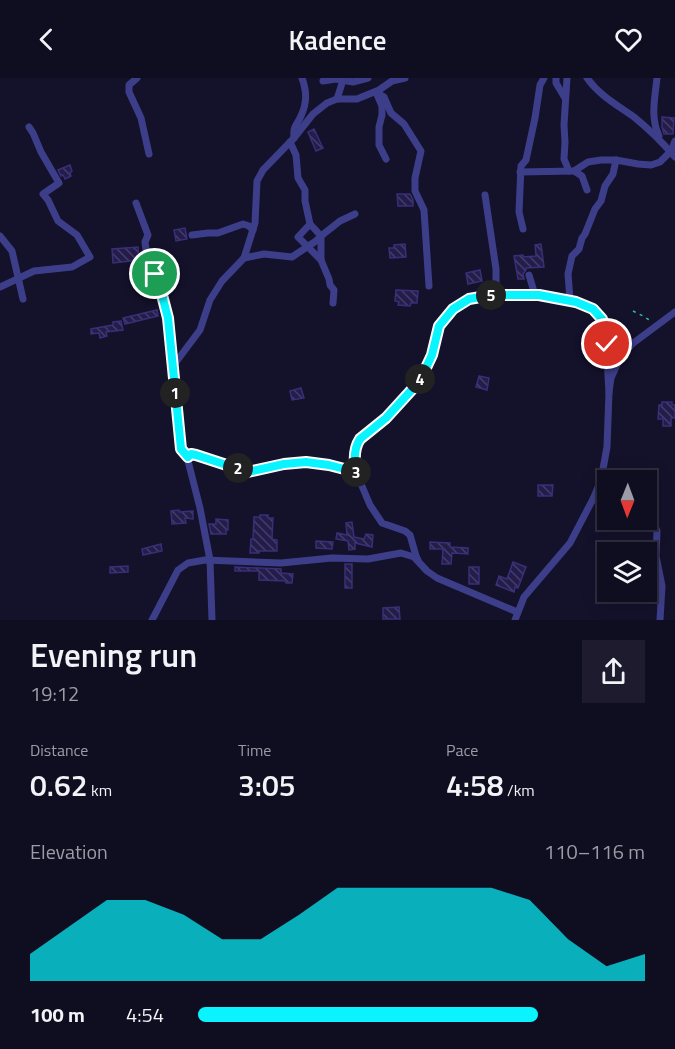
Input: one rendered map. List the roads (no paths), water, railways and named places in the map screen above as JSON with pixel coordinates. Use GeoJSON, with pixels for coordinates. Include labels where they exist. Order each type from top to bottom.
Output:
{"type":"FeatureCollection","features":[{"type":"Feature","properties":{"kind":"street"},"geometry":{"type":"LineString","coordinates":[[137,78],[129,85],[129,92],[141,118],[149,154]]}},
{"type":"Feature","properties":{"kind":"street"},"geometry":{"type":"LineString","coordinates":[[302,78],[307,93],[306,104],[293,129],[292,140],[298,178],[304,190],[310,224],[321,236],[321,260],[334,290],[333,303]]}},
{"type":"Feature","properties":{"kind":"street"},"geometry":{"type":"LineString","coordinates":[[323,81],[336,79],[353,82],[368,78]]}},
{"type":"Feature","properties":{"kind":"street"},"geometry":{"type":"LineString","coordinates":[[173,366],[200,330],[210,300],[222,281],[244,258],[253,230],[257,182],[262,170],[292,140],[313,114],[332,100],[357,99],[376,92],[392,81],[405,78]]}},
{"type":"Feature","properties":{"kind":"street"},"geometry":{"type":"LineString","coordinates":[[523,230],[519,212],[520,172],[526,160],[536,118],[540,85],[544,78]]}},
{"type":"Feature","properties":{"kind":"street"},"geometry":{"type":"LineString","coordinates":[[556,78],[556,83],[565,98]]}},
{"type":"Feature","properties":{"kind":"street"},"geometry":{"type":"LineString","coordinates":[[567,78],[564,159],[572,171]]}},
{"type":"Feature","properties":{"kind":"street"},"geometry":{"type":"LineString","coordinates":[[587,78],[597,90],[648,129],[673,154]]}},
{"type":"Feature","properties":{"kind":"street"},"geometry":{"type":"LineString","coordinates":[[657,78],[654,125],[661,141]]}},
{"type":"Feature","properties":{"kind":"street"},"geometry":{"type":"LineString","coordinates":[[337,99],[344,80]]}},
{"type":"Feature","properties":{"kind":"street"},"geometry":{"type":"LineString","coordinates":[[376,92],[382,106],[378,127],[379,145],[386,159]]}},
{"type":"Feature","properties":{"kind":"street"},"geometry":{"type":"LineString","coordinates":[[376,92],[384,97],[391,113],[404,124],[421,151],[415,178],[415,191],[424,210],[429,286]]}},
{"type":"Feature","properties":{"kind":"street"},"geometry":{"type":"LineString","coordinates":[[0,287],[34,271],[72,267],[90,257],[77,235],[58,221],[43,194],[59,183],[28,127]]}},
{"type":"Feature","properties":{"kind":"street"},"geometry":{"type":"LineString","coordinates":[[572,171],[588,162],[615,160],[651,165],[673,154],[675,141]]}},
{"type":"Feature","properties":{"kind":"street"},"geometry":{"type":"LineString","coordinates":[[570,300],[568,274],[572,256],[579,249],[595,209],[601,201],[605,186],[613,174],[615,160]]}},
{"type":"Feature","properties":{"kind":"street"},"geometry":{"type":"LineString","coordinates":[[520,172],[572,171],[582,176],[587,190]]}},
{"type":"Feature","properties":{"kind":"street"},"geometry":{"type":"LineString","coordinates":[[484,195],[496,269],[496,282],[492,295]]}},
{"type":"Feature","properties":{"kind":"street"},"geometry":{"type":"LineString","coordinates":[[136,203],[148,235],[145,242],[146,250],[165,307],[180,444],[188,457],[210,560],[212,620]]}},
{"type":"Feature","properties":{"kind":"street"},"geometry":{"type":"LineString","coordinates":[[244,258],[264,254],[292,257],[316,242],[340,221],[355,214]]}},
{"type":"Feature","properties":{"kind":"street"},"geometry":{"type":"LineString","coordinates":[[192,235],[218,233],[243,224],[253,230]]}},
{"type":"Feature","properties":{"kind":"street"},"geometry":{"type":"LineString","coordinates":[[310,224],[298,237],[321,260]]}},
{"type":"Feature","properties":{"kind":"street"},"geometry":{"type":"LineString","coordinates":[[0,236],[12,251],[23,299]]}},
{"type":"Feature","properties":{"kind":"street"},"geometry":{"type":"LineString","coordinates":[[248,248],[253,256]]}},
{"type":"Feature","properties":{"kind":"street"},"geometry":{"type":"LineString","coordinates":[[529,275],[535,296]]}},
{"type":"Feature","properties":{"kind":"street"},"geometry":{"type":"LineString","coordinates":[[517,612],[436,578],[427,572],[418,560],[410,535],[379,521],[356,472],[357,442],[386,418],[417,384],[432,355],[437,329],[441,322],[460,303],[475,297],[535,296],[570,300],[593,309],[605,326],[609,392]]}},
{"type":"Feature","properties":{"kind":"street"},"geometry":{"type":"LineString","coordinates":[[515,620],[528,591],[570,543],[601,480],[606,453],[611,378],[620,358],[632,344],[675,312]]}},
{"type":"Feature","properties":{"kind":"street"},"geometry":{"type":"LineString","coordinates":[[188,457],[191,454],[196,455],[248,472],[306,462],[356,472]]}},
{"type":"Feature","properties":{"kind":"street"},"geometry":{"type":"LineString","coordinates":[[593,498],[597,500]]}},
{"type":"Feature","properties":{"kind":"street"},"geometry":{"type":"LineString","coordinates":[[657,530],[656,556],[662,586],[660,620]]}},
{"type":"Feature","properties":{"kind":"street"},"geometry":{"type":"LineString","coordinates":[[152,620],[180,568],[192,562],[368,559],[402,553],[418,560]]}}]}
